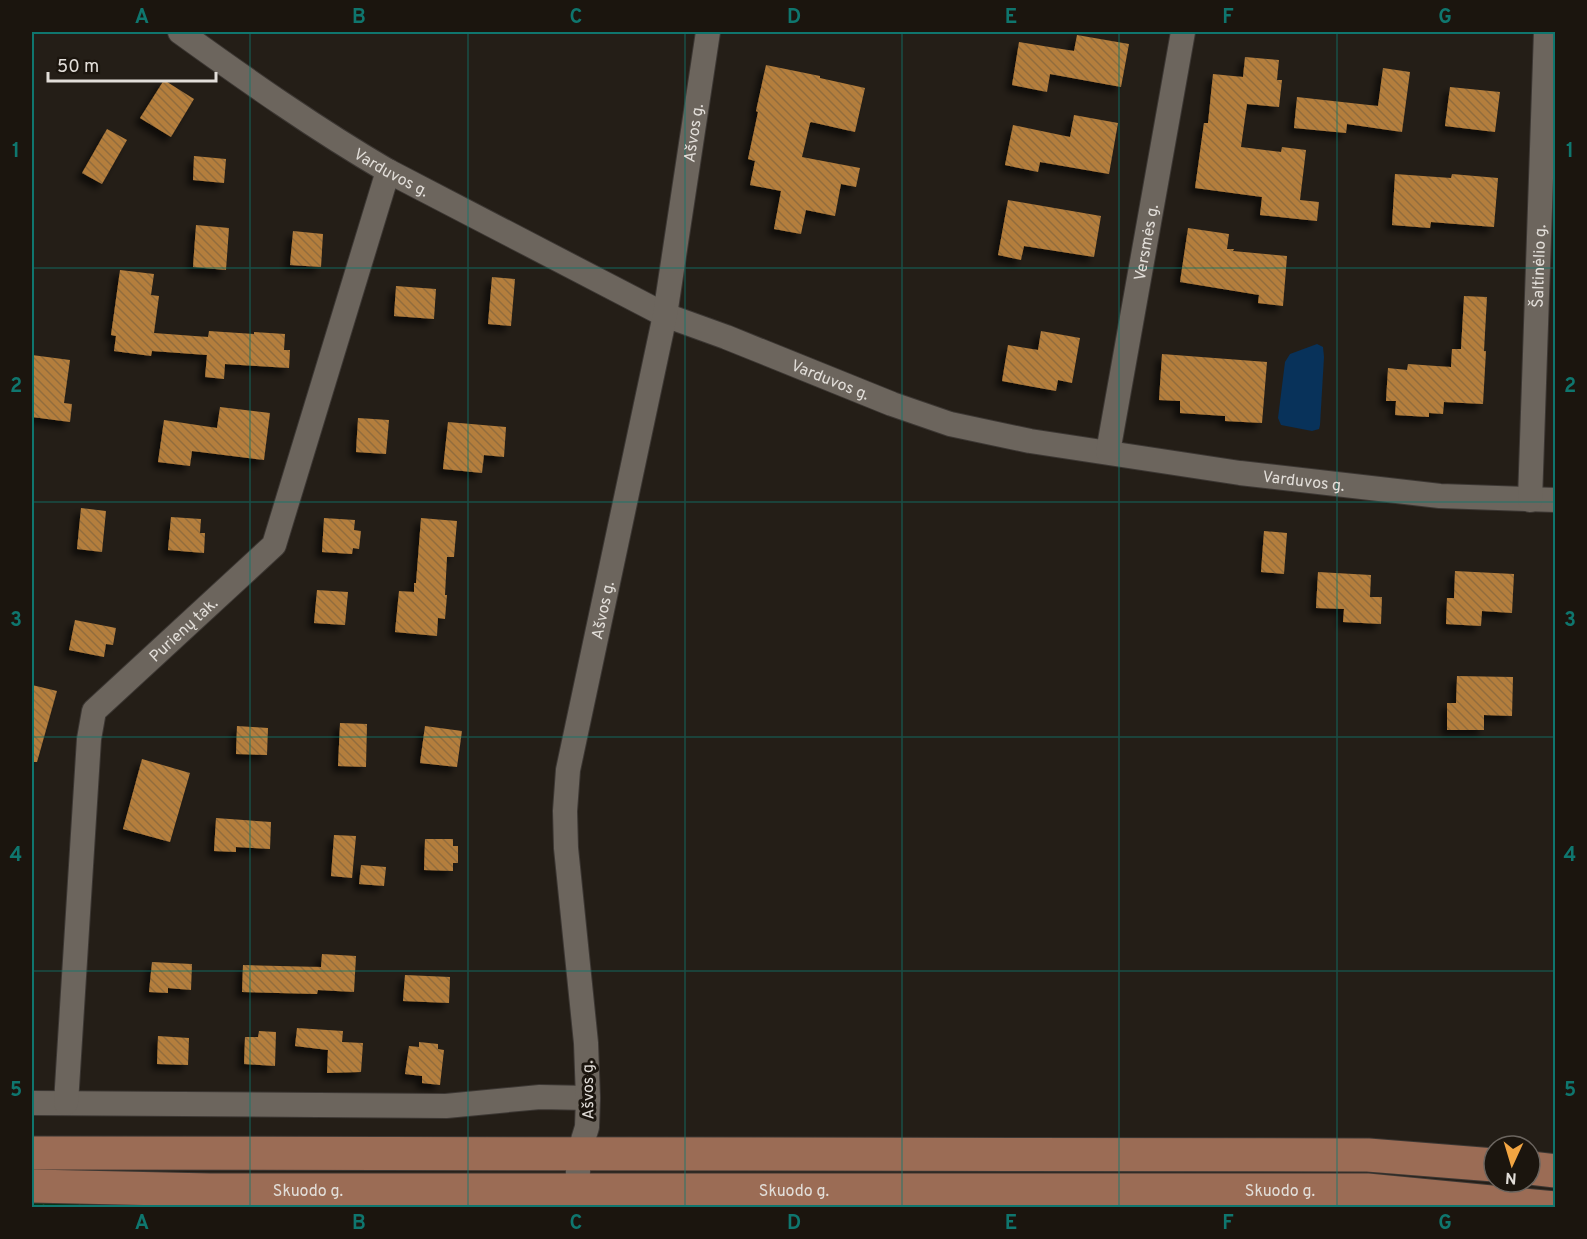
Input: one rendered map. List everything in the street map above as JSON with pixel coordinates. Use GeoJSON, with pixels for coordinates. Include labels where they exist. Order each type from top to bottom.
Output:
{"type":"FeatureCollection","features":[{"type":"Feature","properties":{"kind":"main road"},"geometry":{"type":"LineString","coordinates":[[32,1153],[1368,1155],[1482,1164]]}},
{"type":"Feature","properties":{"kind":"main road","name":"Skuodo g."},"geometry":{"type":"LineString","coordinates":[[32,1186],[210,1190],[1367,1190],[1555,1208]]}},
{"type":"Feature","properties":{"kind":"street","name":"Varduvos g."},"geometry":{"type":"LineString","coordinates":[[180,32],[302,118],[388,171],[665,315],[892,404],[950,424],[1030,441],[1240,473],[1440,496],[1556,500]]}},
{"type":"Feature","properties":{"kind":"street","name":"Ašvos g."},"geometry":{"type":"LineString","coordinates":[[577,1190],[579,1153],[587,1127],[588,1098],[586,1044],[566,848],[565,811],[568,770],[665,315],[708,32]]}},
{"type":"Feature","properties":{"kind":"street","name":"Versmės g."},"geometry":{"type":"LineString","coordinates":[[1108,452],[1183,32]]}},
{"type":"Feature","properties":{"kind":"street","name":"Šaltinėlio g."},"geometry":{"type":"LineString","coordinates":[[1530,500],[1546,32]]}},
{"type":"Feature","properties":{"kind":"street","name":"Purienų tak."},"geometry":{"type":"LineString","coordinates":[[66,1103],[89,739],[94,711],[274,545],[388,171]]}},
{"type":"Feature","properties":{"kind":"street"},"geometry":{"type":"LineString","coordinates":[[32,1103],[446,1106],[540,1098],[588,1098]]}},
{"type":"Feature","properties":{"kind":"green space"},"geometry":{"type":"Polygon","coordinates":[[[32,1200],[1336,1205],[1411,1208],[32,1208],[32,1200]]]}},
{"type":"Feature","properties":{"kind":"water"},"geometry":{"type":"Polygon","coordinates":[[[1317,344],[1323,347],[1324,357],[1319,429],[1312,431],[1281,425],[1278,418],[1285,362],[1290,354],[1317,344]]]}},
{"type":"Feature","properties":{"kind":"building"},"geometry":{"type":"Polygon","coordinates":[[[1077,35],[1129,44],[1121,87],[1050,74],[1047,92],[1012,85],[1019,42],[1074,51],[1077,35]]]}},
{"type":"Feature","properties":{"kind":"building"},"geometry":{"type":"Polygon","coordinates":[[[1245,57],[1279,60],[1277,80],[1282,80],[1279,107],[1247,104],[1241,147],[1281,152],[1282,147],[1306,150],[1300,200],[1319,202],[1317,221],[1260,215],[1262,197],[1195,188],[1204,123],[1208,123],[1213,74],[1243,77],[1245,57]]]}},
{"type":"Feature","properties":{"kind":"building"},"geometry":{"type":"Polygon","coordinates":[[[766,65],[865,88],[855,132],[810,123],[802,157],[860,168],[856,187],[841,184],[835,216],[806,210],[801,234],[774,229],[781,191],[750,185],[755,161],[748,159],[766,65]]]}},
{"type":"Feature","properties":{"kind":"building"},"geometry":{"type":"Polygon","coordinates":[[[1383,68],[1410,72],[1402,132],[1347,124],[1346,133],[1294,128],[1297,97],[1378,106],[1383,68]]]}},
{"type":"Feature","properties":{"kind":"building"},"geometry":{"type":"Polygon","coordinates":[[[164,80],[194,99],[171,137],[140,118],[164,80]]]}},
{"type":"Feature","properties":{"kind":"building"},"geometry":{"type":"Polygon","coordinates":[[[1450,87],[1500,92],[1495,132],[1445,126],[1450,87]]]}},
{"type":"Feature","properties":{"kind":"building"},"geometry":{"type":"Polygon","coordinates":[[[1074,115],[1118,123],[1109,174],[1040,162],[1038,172],[1005,165],[1013,125],[1070,137],[1074,115]]]}},
{"type":"Feature","properties":{"kind":"building"},"geometry":{"type":"Polygon","coordinates":[[[107,129],[127,140],[102,184],[82,173],[107,129]]]}},
{"type":"Feature","properties":{"kind":"building"},"geometry":{"type":"Polygon","coordinates":[[[194,156],[226,159],[224,183],[193,180],[194,156]]]}},
{"type":"Feature","properties":{"kind":"building"},"geometry":{"type":"Polygon","coordinates":[[[1395,174],[1451,178],[1452,174],[1498,178],[1494,227],[1431,222],[1430,228],[1392,225],[1395,174]]]}},
{"type":"Feature","properties":{"kind":"building"},"geometry":{"type":"Polygon","coordinates":[[[1008,200],[1101,216],[1094,257],[1024,246],[1021,260],[998,255],[1008,200]]]}},
{"type":"Feature","properties":{"kind":"building"},"geometry":{"type":"Polygon","coordinates":[[[196,225],[229,228],[226,270],[193,267],[196,225]]]}},
{"type":"Feature","properties":{"kind":"building"},"geometry":{"type":"Polygon","coordinates":[[[1188,228],[1229,234],[1227,249],[1234,249],[1233,251],[1287,256],[1283,306],[1258,303],[1259,295],[1180,282],[1188,228]]]}},
{"type":"Feature","properties":{"kind":"building"},"geometry":{"type":"Polygon","coordinates":[[[293,231],[323,234],[321,267],[290,265],[293,231]]]}},
{"type":"Feature","properties":{"kind":"building"},"geometry":{"type":"Polygon","coordinates":[[[120,270],[154,274],[151,295],[159,296],[154,333],[208,337],[209,331],[285,334],[284,350],[290,350],[289,368],[225,364],[224,379],[205,377],[207,355],[152,351],[151,356],[114,351],[116,336],[111,335],[120,270]]]}},
{"type":"Feature","properties":{"kind":"building"},"geometry":{"type":"Polygon","coordinates":[[[492,277],[515,279],[511,326],[488,324],[492,277]]]}},
{"type":"Feature","properties":{"kind":"building"},"geometry":{"type":"Polygon","coordinates":[[[396,286],[436,289],[434,319],[394,316],[396,286]]]}},
{"type":"Feature","properties":{"kind":"building"},"geometry":{"type":"Polygon","coordinates":[[[1464,296],[1487,297],[1483,404],[1444,402],[1443,414],[1429,413],[1429,417],[1395,415],[1396,401],[1386,401],[1388,368],[1407,370],[1408,364],[1451,367],[1452,349],[1461,349],[1464,296]]]}},
{"type":"Feature","properties":{"kind":"building"},"geometry":{"type":"Polygon","coordinates":[[[1041,331],[1080,338],[1072,383],[1058,380],[1056,391],[1002,381],[1008,345],[1038,350],[1041,331]]]}},
{"type":"Feature","properties":{"kind":"building"},"geometry":{"type":"Polygon","coordinates":[[[1162,354],[1267,362],[1262,423],[1225,421],[1225,416],[1180,413],[1180,401],[1159,400],[1162,354]]]}},
{"type":"Feature","properties":{"kind":"building"},"geometry":{"type":"Polygon","coordinates":[[[32,355],[70,360],[64,403],[72,404],[70,422],[32,417],[32,355]]]}},
{"type":"Feature","properties":{"kind":"building"},"geometry":{"type":"Polygon","coordinates":[[[220,407],[270,413],[264,460],[192,451],[190,466],[158,462],[164,420],[217,428],[220,407]]]}},
{"type":"Feature","properties":{"kind":"building"},"geometry":{"type":"Polygon","coordinates":[[[358,418],[389,420],[386,454],[356,452],[358,418]]]}},
{"type":"Feature","properties":{"kind":"building"},"geometry":{"type":"Polygon","coordinates":[[[448,422],[506,427],[504,457],[484,455],[482,473],[443,469],[448,422]]]}},
{"type":"Feature","properties":{"kind":"building"},"geometry":{"type":"Polygon","coordinates":[[[81,508],[106,511],[102,552],[77,549],[81,508]]]}},
{"type":"Feature","properties":{"kind":"building"},"geometry":{"type":"Polygon","coordinates":[[[171,517],[201,519],[200,533],[205,533],[204,553],[168,550],[171,517]]]}},
{"type":"Feature","properties":{"kind":"building"},"geometry":{"type":"Polygon","coordinates":[[[324,518],[355,520],[354,530],[361,531],[359,549],[353,548],[352,554],[322,552],[324,518]]]}},
{"type":"Feature","properties":{"kind":"building"},"geometry":{"type":"Polygon","coordinates":[[[421,518],[457,521],[454,557],[447,557],[445,619],[438,618],[437,636],[395,632],[399,591],[414,592],[421,518]]]}},
{"type":"Feature","properties":{"kind":"building"},"geometry":{"type":"Polygon","coordinates":[[[1264,531],[1287,533],[1284,574],[1261,572],[1264,531]]]}},
{"type":"Feature","properties":{"kind":"building"},"geometry":{"type":"Polygon","coordinates":[[[1455,571],[1514,574],[1512,613],[1482,611],[1481,626],[1446,624],[1447,598],[1454,598],[1455,571]]]}},
{"type":"Feature","properties":{"kind":"building"},"geometry":{"type":"Polygon","coordinates":[[[1318,572],[1371,575],[1370,597],[1382,597],[1381,624],[1343,622],[1344,609],[1316,608],[1318,572]]]}},
{"type":"Feature","properties":{"kind":"building"},"geometry":{"type":"Polygon","coordinates":[[[317,590],[348,592],[345,625],[314,623],[317,590]]]}},
{"type":"Feature","properties":{"kind":"building"},"geometry":{"type":"Polygon","coordinates":[[[75,620],[116,628],[113,645],[106,644],[104,657],[69,650],[75,620]]]}},
{"type":"Feature","properties":{"kind":"building"},"geometry":{"type":"Polygon","coordinates":[[[1457,676],[1513,677],[1512,716],[1484,715],[1484,730],[1447,730],[1447,703],[1456,703],[1457,676]]]}},
{"type":"Feature","properties":{"kind":"building"},"geometry":{"type":"Polygon","coordinates":[[[32,685],[57,691],[37,762],[32,762],[32,685]]]}},
{"type":"Feature","properties":{"kind":"building"},"geometry":{"type":"Polygon","coordinates":[[[340,723],[367,724],[366,767],[338,766],[340,723]]]}},
{"type":"Feature","properties":{"kind":"building"},"geometry":{"type":"Polygon","coordinates":[[[237,726],[268,728],[267,755],[236,754],[237,726]]]}},
{"type":"Feature","properties":{"kind":"building"},"geometry":{"type":"Polygon","coordinates":[[[425,726],[462,731],[457,767],[420,763],[425,726]]]}},
{"type":"Feature","properties":{"kind":"building"},"geometry":{"type":"Polygon","coordinates":[[[142,759],[190,773],[170,842],[123,829],[142,759]]]}},
{"type":"Feature","properties":{"kind":"building"},"geometry":{"type":"Polygon","coordinates":[[[216,818],[271,822],[270,849],[236,847],[236,852],[214,851],[216,818]]]}},
{"type":"Feature","properties":{"kind":"building"},"geometry":{"type":"Polygon","coordinates":[[[334,835],[356,836],[352,878],[331,876],[334,835]]]}},
{"type":"Feature","properties":{"kind":"building"},"geometry":{"type":"Polygon","coordinates":[[[425,839],[453,839],[453,846],[458,846],[458,863],[453,863],[453,871],[424,870],[425,839]]]}},
{"type":"Feature","properties":{"kind":"building"},"geometry":{"type":"Polygon","coordinates":[[[361,865],[386,867],[384,886],[359,884],[361,865]]]}},
{"type":"Feature","properties":{"kind":"building"},"geometry":{"type":"Polygon","coordinates":[[[322,954],[356,956],[354,992],[318,990],[317,994],[242,992],[243,965],[321,967],[322,954]]]}},
{"type":"Feature","properties":{"kind":"building"},"geometry":{"type":"Polygon","coordinates":[[[152,962],[192,964],[191,990],[168,988],[168,993],[149,992],[152,962]]]}},
{"type":"Feature","properties":{"kind":"building"},"geometry":{"type":"Polygon","coordinates":[[[405,975],[450,977],[449,1003],[403,1001],[405,975]]]}},
{"type":"Feature","properties":{"kind":"building"},"geometry":{"type":"Polygon","coordinates":[[[297,1028],[343,1031],[342,1042],[363,1043],[361,1072],[327,1073],[328,1050],[295,1046],[297,1028]]]}},
{"type":"Feature","properties":{"kind":"building"},"geometry":{"type":"Polygon","coordinates":[[[259,1031],[276,1032],[275,1066],[244,1064],[245,1037],[258,1037],[259,1031]]]}},
{"type":"Feature","properties":{"kind":"building"},"geometry":{"type":"Polygon","coordinates":[[[158,1036],[189,1038],[188,1065],[157,1064],[158,1036]]]}},
{"type":"Feature","properties":{"kind":"building"},"geometry":{"type":"Polygon","coordinates":[[[419,1042],[438,1044],[438,1049],[444,1050],[440,1085],[422,1083],[422,1076],[405,1074],[409,1046],[419,1047],[419,1042]]]}}]}
